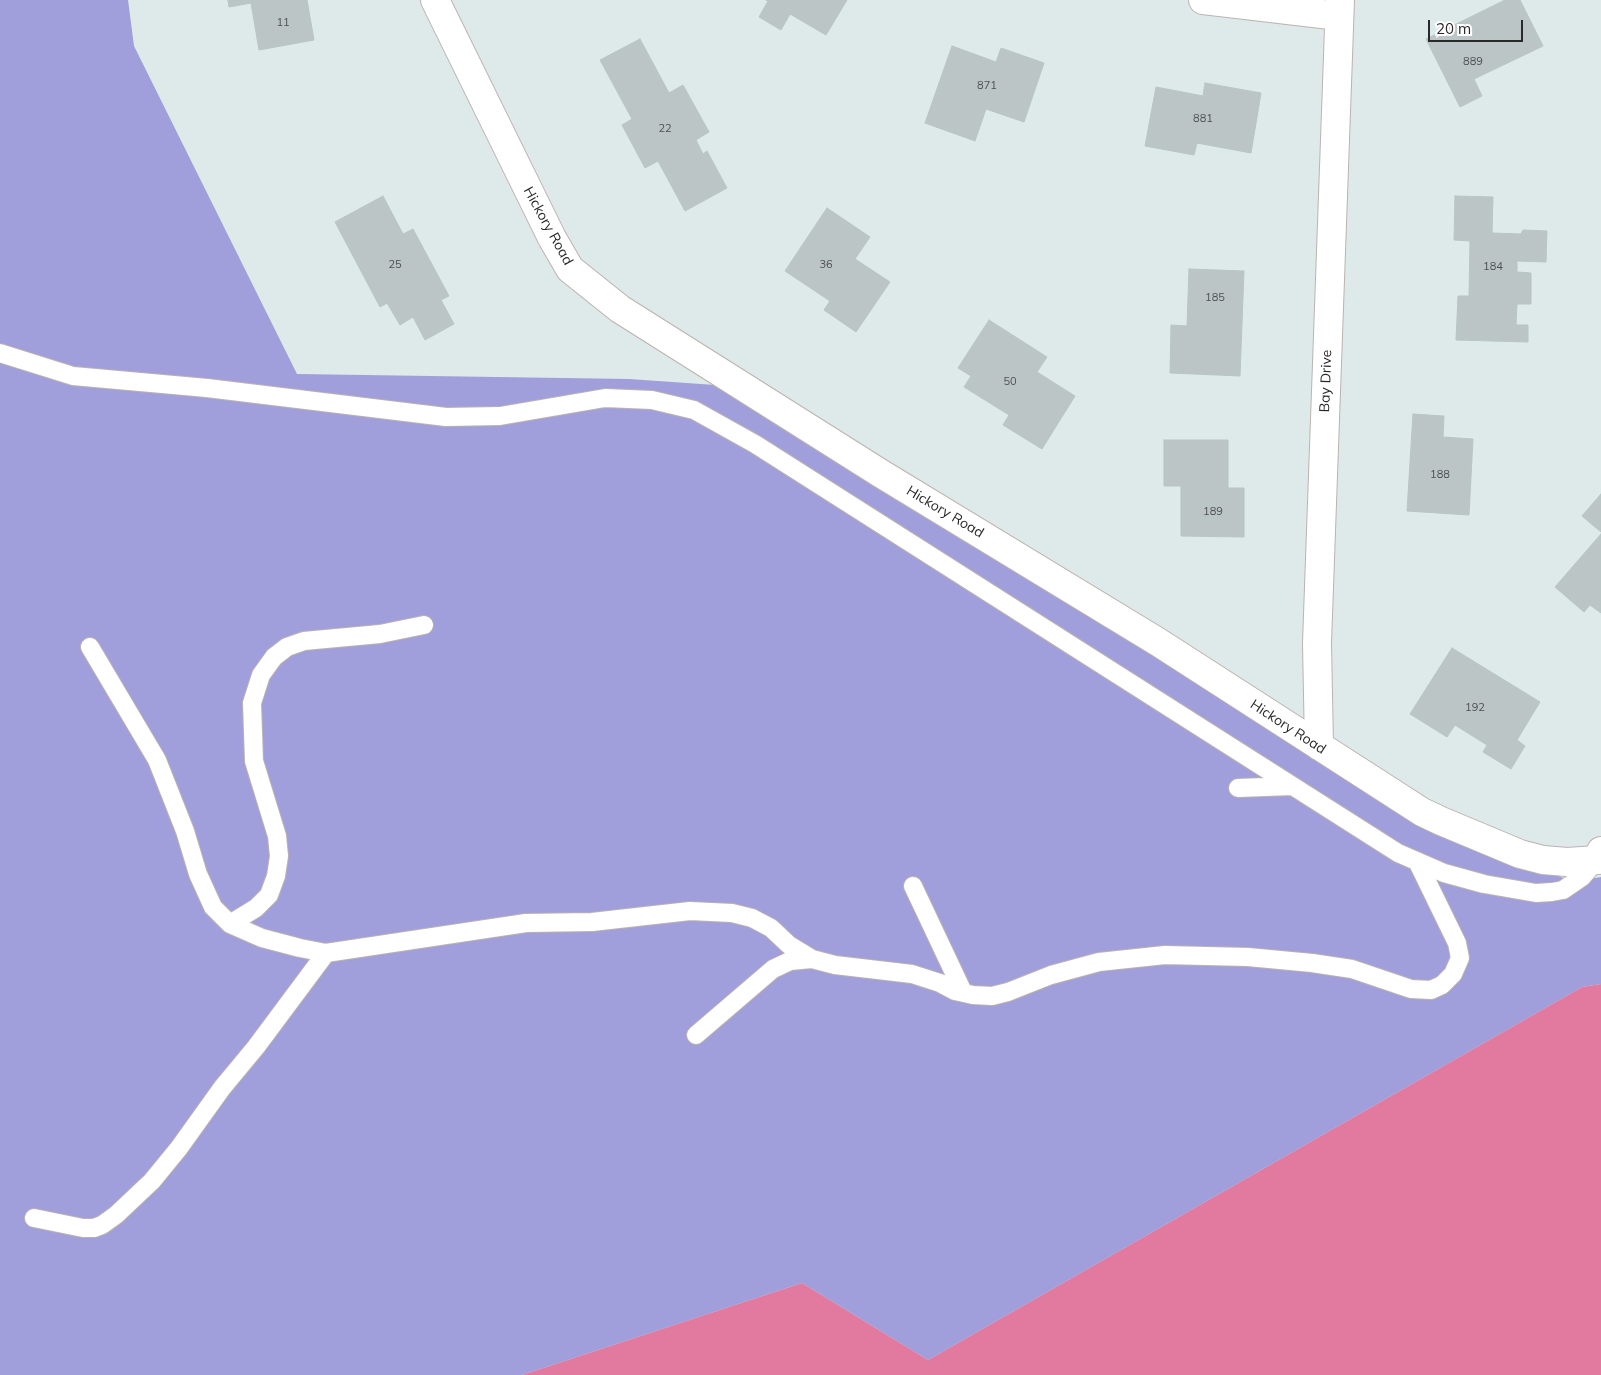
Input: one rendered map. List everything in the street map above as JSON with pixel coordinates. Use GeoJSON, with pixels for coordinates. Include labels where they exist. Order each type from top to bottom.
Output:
{"type":"FeatureCollection","features":[{"type":"Feature","properties":{"kind":"street","name":"Hickory Road"},"geometry":{"type":"LineString","coordinates":[[435,0],[552,238],[570,268],[620,309],[880,472],[1158,642],[1422,812],[1512,851],[1544,860],[1567,862],[1599,856]]}},
{"type":"Feature","properties":{"kind":"street"},"geometry":{"type":"LineString","coordinates":[[1202,0],[1339,8]]}},
{"type":"Feature","properties":{"kind":"street","name":"Bay Drive"},"geometry":{"type":"LineString","coordinates":[[1319,746],[1316,643],[1339,8]]}},
{"type":"Feature","properties":{"kind":"lane"},"geometry":{"type":"LineString","coordinates":[[0,353],[73,376],[207,388],[446,417],[500,416],[605,398],[652,400],[694,410],[755,444],[1398,853],[1444,873],[1484,884],[1536,893],[1563,890],[1582,877],[1599,856]]}},
{"type":"Feature","properties":{"kind":"lane"},"geometry":{"type":"LineString","coordinates":[[230,924],[256,908],[268,894],[276,876],[279,856],[277,836],[254,761],[252,702],[261,675],[274,657],[287,646],[304,641],[380,634],[424,625]]}},
{"type":"Feature","properties":{"kind":"lane"},"geometry":{"type":"LineString","coordinates":[[90,647],[157,760],[185,832],[198,874],[213,907],[230,924],[262,938],[326,953],[526,923],[592,922],[690,910],[732,913],[752,918],[771,928],[789,945],[812,959],[835,965],[912,974],[940,983],[956,991],[973,995],[992,996],[1008,992],[1051,975],[1099,962],[1165,955],[1248,957],[1312,963],[1352,969],[1411,989],[1431,990],[1442,986],[1453,974],[1460,958],[1457,943],[1417,861]]}},
{"type":"Feature","properties":{"kind":"lane"},"geometry":{"type":"LineString","coordinates":[[1238,788],[1292,786]]}},
{"type":"Feature","properties":{"kind":"lane"},"geometry":{"type":"LineString","coordinates":[[913,886],[963,992]]}},
{"type":"Feature","properties":{"kind":"lane"},"geometry":{"type":"LineString","coordinates":[[34,1218],[83,1228],[94,1228],[116,1215],[152,1180],[179,1148],[222,1088],[256,1047],[326,953]]}},
{"type":"Feature","properties":{"kind":"lane"},"geometry":{"type":"LineString","coordinates":[[696,1036],[773,970],[790,961],[812,959]]}},
{"type":"Feature","properties":{"kind":"shaded area"},"geometry":{"type":"Polygon","coordinates":[[[0,0],[128,0],[134,46],[297,374],[629,379],[744,387],[1499,851],[1573,882],[1601,877],[1601,984],[1582,987],[928,1360],[802,1283],[522,1375],[0,1375],[0,0]]]}},
{"type":"Feature","properties":{"kind":"shaded area"},"geometry":{"type":"Polygon","coordinates":[[[1601,984],[1601,1375],[522,1375],[802,1283],[928,1360],[1582,987],[1601,984]]]}},
{"type":"Feature","properties":{"kind":"building"},"geometry":{"type":"Polygon","coordinates":[[[228,0],[307,0],[314,40],[259,50],[251,3],[229,7],[228,0]]]}},
{"type":"Feature","properties":{"kind":"building"},"geometry":{"type":"Polygon","coordinates":[[[766,0],[847,0],[826,35],[790,14],[781,30],[759,17],[768,1],[766,0]]]}},
{"type":"Feature","properties":{"kind":"building"},"geometry":{"type":"Polygon","coordinates":[[[1505,0],[1520,0],[1543,46],[1474,79],[1482,96],[1460,107],[1426,39],[1505,0]]]}},
{"type":"Feature","properties":{"kind":"building"},"geometry":{"type":"Polygon","coordinates":[[[640,39],[669,93],[683,85],[709,132],[696,140],[703,154],[707,151],[727,188],[685,211],[658,161],[645,168],[622,125],[632,119],[600,60],[640,39]]]}},
{"type":"Feature","properties":{"kind":"building"},"geometry":{"type":"Polygon","coordinates":[[[952,46],[996,62],[1001,48],[1044,63],[1024,122],[986,109],[975,141],[925,123],[952,46]]]}},
{"type":"Feature","properties":{"kind":"building"},"geometry":{"type":"Polygon","coordinates":[[[1205,83],[1261,93],[1251,153],[1197,143],[1194,155],[1145,146],[1156,87],[1203,96],[1205,83]]]}},
{"type":"Feature","properties":{"kind":"building"},"geometry":{"type":"Polygon","coordinates":[[[383,196],[403,234],[413,229],[449,296],[441,300],[454,324],[425,340],[413,317],[400,325],[387,303],[380,307],[335,222],[383,196]]]}},
{"type":"Feature","properties":{"kind":"building"},"geometry":{"type":"Polygon","coordinates":[[[1455,196],[1493,197],[1492,233],[1521,234],[1523,230],[1547,231],[1546,262],[1517,261],[1517,272],[1531,273],[1531,304],[1517,304],[1516,325],[1528,325],[1528,342],[1456,340],[1458,296],[1469,296],[1470,241],[1454,240],[1455,196]]]}},
{"type":"Feature","properties":{"kind":"building"},"geometry":{"type":"Polygon","coordinates":[[[827,208],[870,237],[855,259],[890,282],[856,332],[824,310],[830,301],[785,271],[827,208]]]}},
{"type":"Feature","properties":{"kind":"building"},"geometry":{"type":"Polygon","coordinates":[[[1189,269],[1244,271],[1240,376],[1170,373],[1171,325],[1187,326],[1189,269]]]}},
{"type":"Feature","properties":{"kind":"building"},"geometry":{"type":"Polygon","coordinates":[[[989,320],[1047,357],[1037,372],[1075,396],[1042,449],[1003,425],[1009,415],[964,387],[971,376],[958,368],[989,320]]]}},
{"type":"Feature","properties":{"kind":"building"},"geometry":{"type":"Polygon","coordinates":[[[1413,414],[1444,416],[1443,437],[1473,439],[1469,515],[1407,511],[1413,414]]]}},
{"type":"Feature","properties":{"kind":"building"},"geometry":{"type":"Polygon","coordinates":[[[1164,440],[1228,440],[1228,488],[1244,488],[1244,537],[1181,536],[1181,486],[1164,486],[1164,440]]]}},
{"type":"Feature","properties":{"kind":"building"},"geometry":{"type":"Polygon","coordinates":[[[1601,494],[1601,532],[1582,516],[1601,494]]]}},
{"type":"Feature","properties":{"kind":"building"},"geometry":{"type":"Polygon","coordinates":[[[1601,534],[1601,613],[1590,605],[1584,612],[1555,587],[1601,534]]]}},
{"type":"Feature","properties":{"kind":"building"},"geometry":{"type":"Polygon","coordinates":[[[1452,648],[1540,702],[1517,740],[1525,746],[1511,769],[1483,752],[1487,745],[1455,725],[1447,737],[1410,714],[1452,648]]]}}]}
